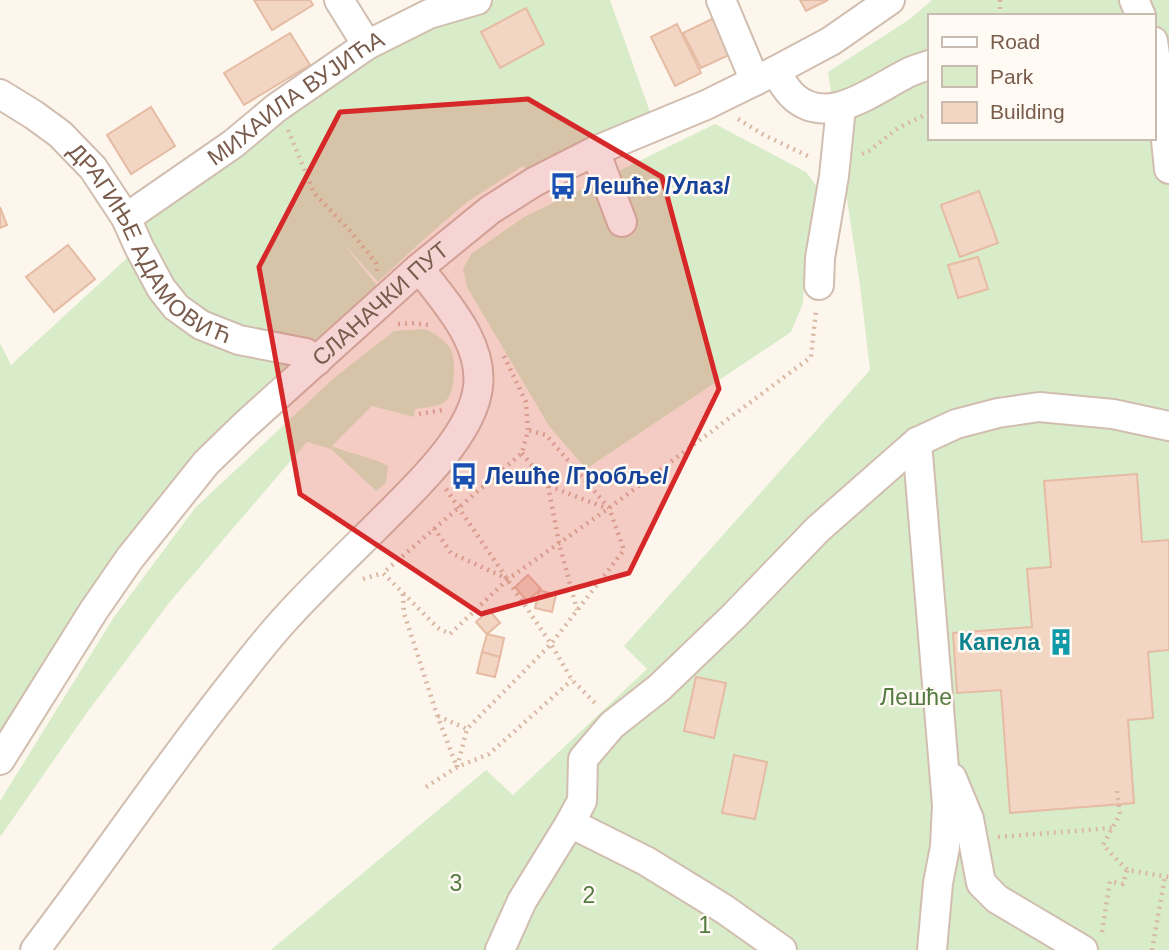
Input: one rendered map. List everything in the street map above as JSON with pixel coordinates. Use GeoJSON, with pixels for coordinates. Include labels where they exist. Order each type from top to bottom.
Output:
{"type":"FeatureCollection","features":[{"type":"Feature","properties":{"kind":"street"},"geometry":{"type":"LineString","coordinates":[[339,0],[367,45]]}},
{"type":"Feature","properties":{"kind":"street","name":"МИХАИЛА ВУЈИЋА"},"geometry":{"type":"LineString","coordinates":[[126,218],[233,144],[324,73],[367,45],[429,14],[477,0]]}},
{"type":"Feature","properties":{"kind":"street"},"geometry":{"type":"LineString","coordinates":[[722,0],[765,76],[787,89],[796,99],[818,109],[841,107],[867,96],[906,73],[928,65]]}},
{"type":"Feature","properties":{"kind":"street","name":"СЛАНАЧКИ ПУТ"},"geometry":{"type":"LineString","coordinates":[[0,760],[94,610],[130,558],[206,463],[419,268],[491,210],[534,182],[595,151],[706,105],[765,76],[831,41],[890,0]]}},
{"type":"Feature","properties":{"kind":"street"},"geometry":{"type":"LineString","coordinates":[[1155,55],[1169,169]]}},
{"type":"Feature","properties":{"kind":"street","name":"ДРАГИЊЕ АДАМОВИЋ"},"geometry":{"type":"LineString","coordinates":[[0,94],[60,134],[93,168],[126,218],[162,288],[176,307],[201,325],[239,340],[306,353],[317,361]]}},
{"type":"Feature","properties":{"kind":"street"},"geometry":{"type":"LineString","coordinates":[[819,285],[820,258],[834,176],[841,107]]}},
{"type":"Feature","properties":{"kind":"street"},"geometry":{"type":"LineString","coordinates":[[595,151],[622,222]]}},
{"type":"Feature","properties":{"kind":"street"},"geometry":{"type":"LineString","coordinates":[[35,950],[180,751],[241,673],[287,617],[419,484],[469,419],[477,394],[478,363],[469,339],[419,268]]}},
{"type":"Feature","properties":{"kind":"street"},"geometry":{"type":"LineString","coordinates":[[500,950],[522,901],[582,801],[583,759],[615,723],[659,688],[734,616],[818,529],[917,442],[966,421],[1039,407],[1113,414],[1169,426]]}},
{"type":"Feature","properties":{"kind":"street"},"geometry":{"type":"LineString","coordinates":[[917,442],[947,806],[945,847],[938,883],[932,950]]}},
{"type":"Feature","properties":{"kind":"street"},"geometry":{"type":"LineString","coordinates":[[943,756],[969,820],[981,883],[997,899],[1092,945]]}},
{"type":"Feature","properties":{"kind":"street"},"geometry":{"type":"LineString","coordinates":[[570,823],[646,861],[724,909],[782,950]]}},
{"type":"Feature","properties":{"kind":"path"},"geometry":{"type":"LineString","coordinates":[[276,108],[292,138],[314,193],[376,263],[378,282],[387,298]]}},
{"type":"Feature","properties":{"kind":"path"},"geometry":{"type":"LineString","coordinates":[[383,573],[438,628],[450,634],[508,579],[811,357],[819,285]]}},
{"type":"Feature","properties":{"kind":"path"},"geometry":{"type":"LineString","coordinates":[[392,326],[404,323],[427,324],[440,330]]}},
{"type":"Feature","properties":{"kind":"path"},"geometry":{"type":"LineString","coordinates":[[354,582],[383,573],[522,453],[528,430],[526,402],[498,347]]}},
{"type":"Feature","properties":{"kind":"path"},"geometry":{"type":"LineString","coordinates":[[419,414],[446,409]]}},
{"type":"Feature","properties":{"kind":"path"},"geometry":{"type":"LineString","coordinates":[[457,767],[467,729],[551,644],[624,550],[608,508],[546,435],[528,430]]}},
{"type":"Feature","properties":{"kind":"path"},"geometry":{"type":"LineString","coordinates":[[522,453],[548,486],[559,543],[577,611]]}},
{"type":"Feature","properties":{"kind":"path"},"geometry":{"type":"LineString","coordinates":[[548,486],[608,508]]}},
{"type":"Feature","properties":{"kind":"path"},"geometry":{"type":"LineString","coordinates":[[464,514],[572,680],[615,723]]}},
{"type":"Feature","properties":{"kind":"path"},"geometry":{"type":"LineString","coordinates":[[434,528],[451,552],[508,579]]}},
{"type":"Feature","properties":{"kind":"path"},"geometry":{"type":"LineString","coordinates":[[391,555],[397,561]]}},
{"type":"Feature","properties":{"kind":"path"},"geometry":{"type":"LineString","coordinates":[[403,593],[404,612],[457,767]]}},
{"type":"Feature","properties":{"kind":"path"},"geometry":{"type":"LineString","coordinates":[[426,787],[457,767],[489,754],[572,680]]}},
{"type":"Feature","properties":{"kind":"path"},"geometry":{"type":"LineString","coordinates":[[437,715],[467,729]]}},
{"type":"Feature","properties":{"kind":"path"},"geometry":{"type":"LineString","coordinates":[[1117,791],[1119,814],[1103,845],[1127,870],[1167,876],[1152,950]]}},
{"type":"Feature","properties":{"kind":"path"},"geometry":{"type":"LineString","coordinates":[[972,838],[1112,828]]}},
{"type":"Feature","properties":{"kind":"path"},"geometry":{"type":"LineString","coordinates":[[1092,945],[1110,881],[1123,884],[1127,870]]}},
{"type":"Feature","properties":{"kind":"highlighted area"},"geometry":{"type":"Polygon","coordinates":[[[528,99],[662,177],[719,389],[629,573],[481,614],[300,494],[259,267],[340,112],[528,99]]]}},
{"type":"Feature","properties":{"kind":"green space"},"geometry":{"type":"Polygon","coordinates":[[[477,0],[610,0],[655,126],[534,182],[523,166],[467,202],[378,282],[342,242],[387,298],[206,463],[0,760],[0,343],[11,365],[139,247],[126,218],[276,108],[477,0]]]}},
{"type":"Feature","properties":{"kind":"green space","name":"Лешће"},"geometry":{"type":"Polygon","coordinates":[[[932,0],[1169,0],[1169,950],[271,950],[486,770],[513,795],[647,669],[624,646],[870,370],[828,72],[910,19],[932,0]]]}},
{"type":"Feature","properties":{"kind":"green space"},"geometry":{"type":"Polygon","coordinates":[[[715,124],[806,172],[818,188],[807,243],[803,303],[791,332],[586,469],[549,426],[467,287],[463,269],[471,254],[524,217],[715,124]]]}},
{"type":"Feature","properties":{"kind":"green space"},"geometry":{"type":"Polygon","coordinates":[[[425,329],[443,340],[451,350],[454,379],[447,399],[437,405],[415,409],[414,417],[372,406],[332,446],[388,466],[386,483],[376,491],[331,449],[307,442],[169,603],[86,714],[0,837],[0,801],[114,617],[195,508],[335,377],[394,331],[425,329]]]}},
{"type":"Feature","properties":{"kind":"building"},"geometry":{"type":"Polygon","coordinates":[[[254,0],[310,0],[313,5],[272,30],[254,0]]]}},
{"type":"Feature","properties":{"kind":"building"},"geometry":{"type":"Polygon","coordinates":[[[800,0],[828,0],[806,11],[800,0]]]}},
{"type":"Feature","properties":{"kind":"building"},"geometry":{"type":"Polygon","coordinates":[[[526,8],[544,44],[500,68],[481,32],[526,8]]]}},
{"type":"Feature","properties":{"kind":"building"},"geometry":{"type":"Polygon","coordinates":[[[714,18],[731,54],[701,68],[683,33],[714,18]]]}},
{"type":"Feature","properties":{"kind":"building"},"geometry":{"type":"Polygon","coordinates":[[[677,24],[701,73],[675,86],[651,37],[677,24]]]}},
{"type":"Feature","properties":{"kind":"building"},"geometry":{"type":"Polygon","coordinates":[[[290,33],[310,65],[244,105],[224,73],[290,33]]]}},
{"type":"Feature","properties":{"kind":"building"},"geometry":{"type":"Polygon","coordinates":[[[151,107],[175,146],[131,174],[107,135],[151,107]]]}},
{"type":"Feature","properties":{"kind":"building"},"geometry":{"type":"Polygon","coordinates":[[[979,191],[998,243],[960,257],[941,205],[979,191]]]}},
{"type":"Feature","properties":{"kind":"building"},"geometry":{"type":"Polygon","coordinates":[[[0,207],[7,225],[0,228],[0,207]]]}},
{"type":"Feature","properties":{"kind":"building"},"geometry":{"type":"Polygon","coordinates":[[[68,245],[95,279],[54,312],[26,277],[68,245]]]}},
{"type":"Feature","properties":{"kind":"building"},"geometry":{"type":"Polygon","coordinates":[[[978,257],[988,289],[958,298],[948,265],[978,257]]]}},
{"type":"Feature","properties":{"kind":"building","name":"Капела"},"geometry":{"type":"Polygon","coordinates":[[[1137,474],[1142,542],[1169,540],[1169,650],[1148,652],[1153,718],[1128,720],[1134,803],[1010,813],[1001,690],[957,693],[953,633],[1032,627],[1027,569],[1051,567],[1044,481],[1137,474]]]}},
{"type":"Feature","properties":{"kind":"building"},"geometry":{"type":"Polygon","coordinates":[[[528,575],[541,589],[527,601],[515,587],[528,575]]]}},
{"type":"Feature","properties":{"kind":"building"},"geometry":{"type":"Polygon","coordinates":[[[539,590],[556,595],[552,612],[535,608],[539,590]]]}},
{"type":"Feature","properties":{"kind":"building"},"geometry":{"type":"Polygon","coordinates":[[[489,610],[500,623],[487,634],[476,622],[489,610]]]}},
{"type":"Feature","properties":{"kind":"building"},"geometry":{"type":"Polygon","coordinates":[[[487,634],[504,638],[500,657],[482,652],[487,634]]]}},
{"type":"Feature","properties":{"kind":"building"},"geometry":{"type":"Polygon","coordinates":[[[482,652],[500,657],[495,677],[477,673],[482,652]]]}},
{"type":"Feature","properties":{"kind":"building"},"geometry":{"type":"Polygon","coordinates":[[[696,677],[726,683],[714,738],[684,731],[696,677]]]}},
{"type":"Feature","properties":{"kind":"building"},"geometry":{"type":"Polygon","coordinates":[[[734,755],[767,762],[755,819],[722,813],[734,755]]]}},
{"type":"Feature","properties":{"kind":"place","name":"Лешће /Улаз/"},"geometry":{"type":"Point","coordinates":[563,186]}},
{"type":"Feature","properties":{"kind":"place","name":"Лешће /Гробље/"},"geometry":{"type":"Point","coordinates":[464,476]}},
{"type":"Feature","properties":{"kind":"place","name":"Капела"},"geometry":{"type":"Point","coordinates":[1061,642]}},
{"type":"Feature","properties":{"kind":"park label","name":"3"},"geometry":{"type":"Point","coordinates":[456,883]}},
{"type":"Feature","properties":{"kind":"park label","name":"2"},"geometry":{"type":"Point","coordinates":[589,895]}},
{"type":"Feature","properties":{"kind":"park label","name":"1"},"geometry":{"type":"Point","coordinates":[705,925]}}]}
